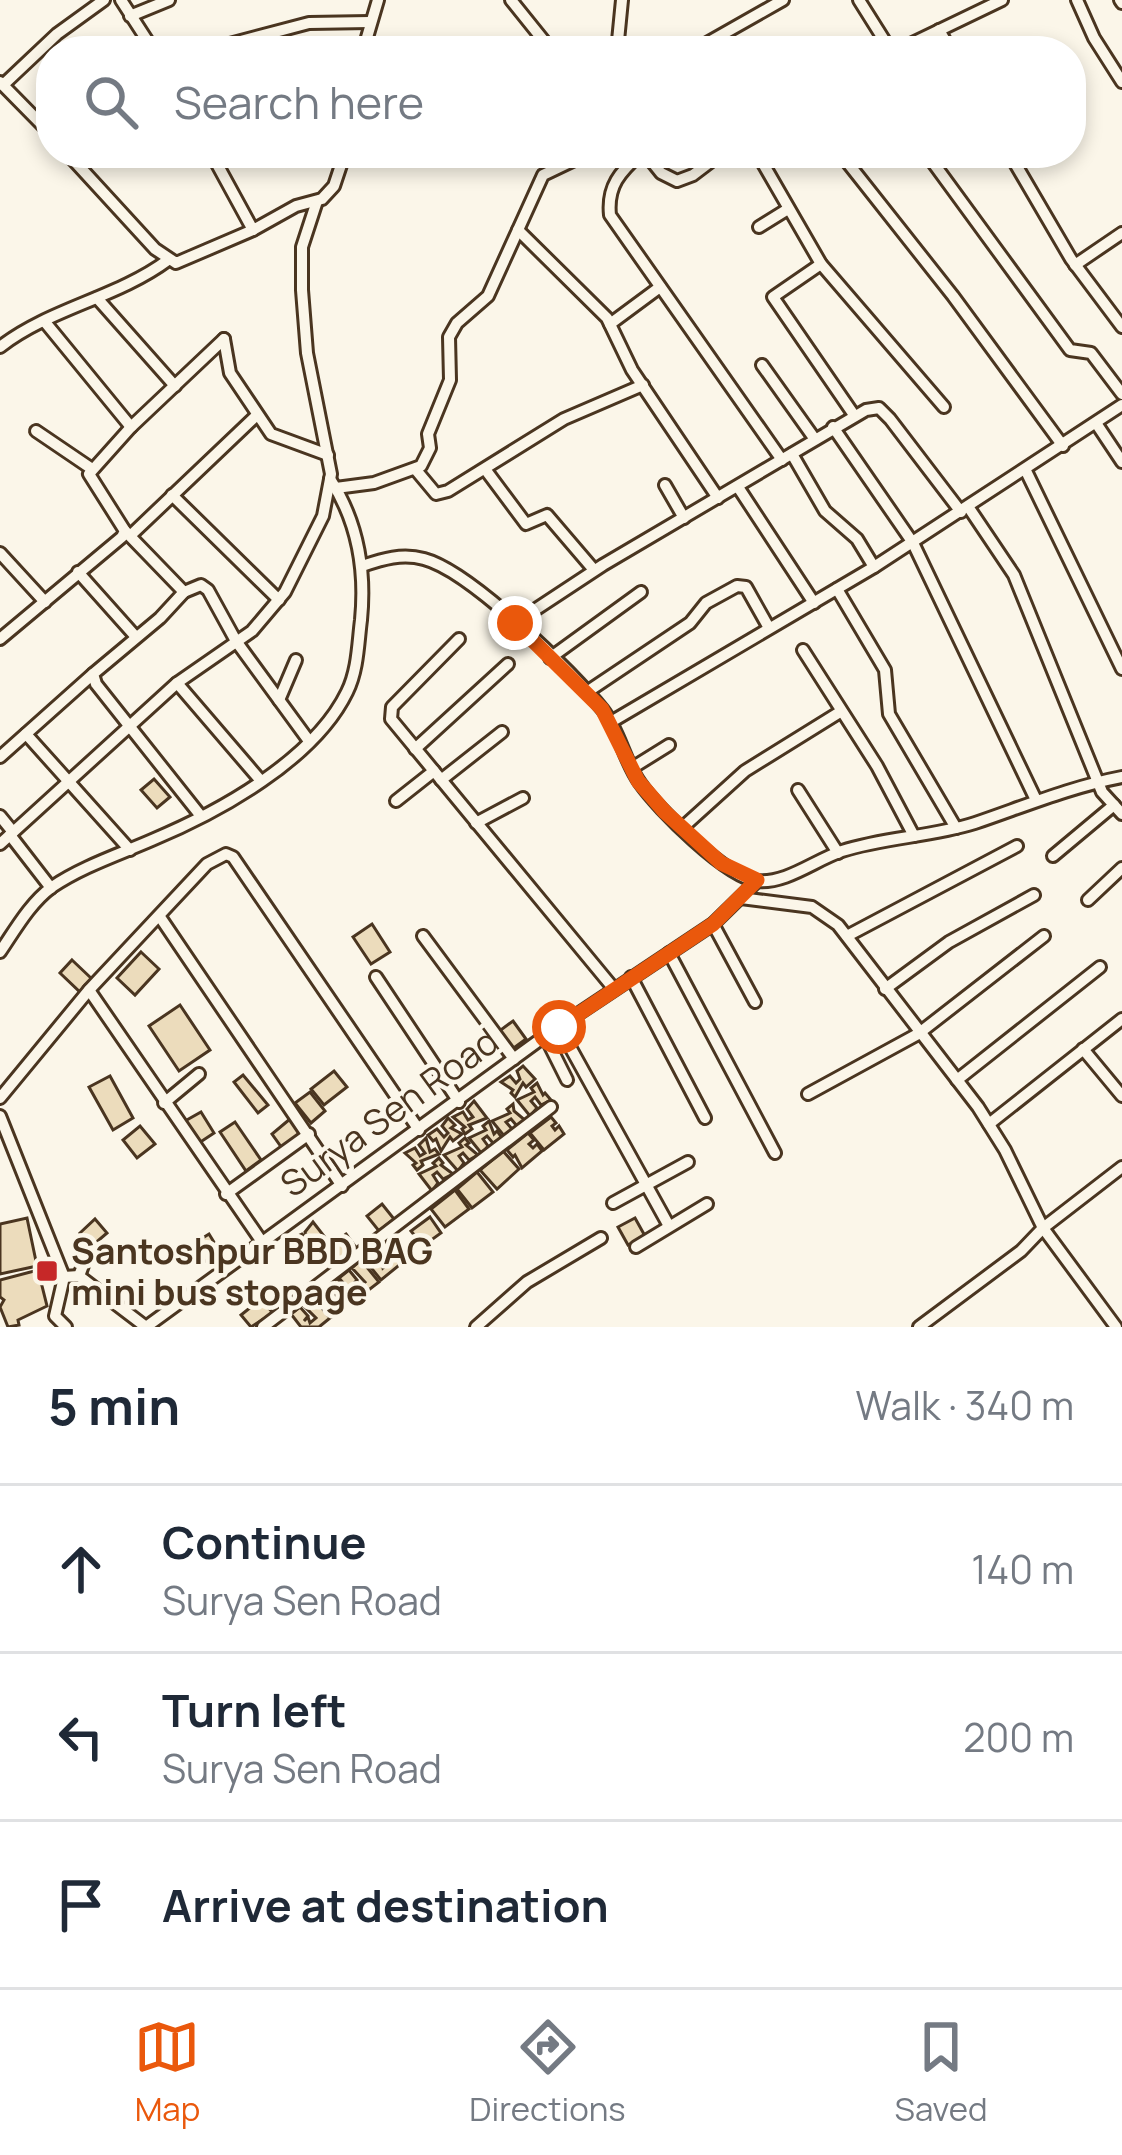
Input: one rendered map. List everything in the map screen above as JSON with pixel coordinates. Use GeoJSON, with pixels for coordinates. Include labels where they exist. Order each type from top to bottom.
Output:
{"type":"FeatureCollection","features":[{"type":"Feature","properties":{"kind":"street"},"geometry":{"type":"LineString","coordinates":[[54,36],[104,0]]}},
{"type":"Feature","properties":{"kind":"street"},"geometry":{"type":"LineString","coordinates":[[121,0],[144,36]]}},
{"type":"Feature","properties":{"kind":"street"},"geometry":{"type":"LineString","coordinates":[[130,16],[170,0]]}},
{"type":"Feature","properties":{"kind":"street"},"geometry":{"type":"LineString","coordinates":[[367,36],[377,0]]}},
{"type":"Feature","properties":{"kind":"street"},"geometry":{"type":"LineString","coordinates":[[511,0],[540,36]]}},
{"type":"Feature","properties":{"kind":"street"},"geometry":{"type":"LineString","coordinates":[[618,36],[622,0]]}},
{"type":"Feature","properties":{"kind":"street"},"geometry":{"type":"LineString","coordinates":[[719,36],[783,0]]}},
{"type":"Feature","properties":{"kind":"street"},"geometry":{"type":"LineString","coordinates":[[859,0],[884,36]]}},
{"type":"Feature","properties":{"kind":"street"},"geometry":{"type":"LineString","coordinates":[[926,36],[1002,0]]}},
{"type":"Feature","properties":{"kind":"street"},"geometry":{"type":"LineString","coordinates":[[1077,0],[1122,82]]}},
{"type":"Feature","properties":{"kind":"street"},"geometry":{"type":"LineString","coordinates":[[260,36],[309,23],[370,22]]}},
{"type":"Feature","properties":{"kind":"street"},"geometry":{"type":"LineString","coordinates":[[939,30],[942,36]]}},
{"type":"Feature","properties":{"kind":"street"},"geometry":{"type":"LineString","coordinates":[[36,52],[1,84],[36,118]]}},
{"type":"Feature","properties":{"kind":"street"},"geometry":{"type":"LineString","coordinates":[[0,101],[16,96]]}},
{"type":"Feature","properties":{"kind":"street"},"geometry":{"type":"LineString","coordinates":[[81,168],[176,263],[316,201],[334,186],[340,168]]}},
{"type":"Feature","properties":{"kind":"street"},"geometry":{"type":"LineString","coordinates":[[219,168],[254,230]]}},
{"type":"Feature","properties":{"kind":"street"},"geometry":{"type":"LineString","coordinates":[[333,483],[374,483],[416,470],[430,448],[428,434],[450,380],[449,337],[457,323],[488,296],[543,175],[558,168]]}},
{"type":"Feature","properties":{"kind":"street"},"geometry":{"type":"LineString","coordinates":[[627,168],[615,180],[610,215],[825,511],[857,538],[874,567]]}},
{"type":"Feature","properties":{"kind":"street"},"geometry":{"type":"LineString","coordinates":[[656,168],[677,181],[702,168]]}},
{"type":"Feature","properties":{"kind":"street"},"geometry":{"type":"LineString","coordinates":[[765,168],[821,264],[944,407]]}},
{"type":"Feature","properties":{"kind":"street"},"geometry":{"type":"LineString","coordinates":[[852,168],[1064,446]]}},
{"type":"Feature","properties":{"kind":"street"},"geometry":{"type":"LineString","coordinates":[[937,168],[1070,350],[1091,353],[1122,394]]}},
{"type":"Feature","properties":{"kind":"street"},"geometry":{"type":"LineString","coordinates":[[1018,168],[1075,265],[1122,326]]}},
{"type":"Feature","properties":{"kind":"street"},"geometry":{"type":"LineString","coordinates":[[0,952],[51,888],[186,826],[261,781],[309,741],[349,690],[361,622],[362,566],[352,515],[333,483],[308,352],[302,247],[316,201]]}},
{"type":"Feature","properties":{"kind":"street"},"geometry":{"type":"LineString","coordinates":[[760,227],[788,209]]}},
{"type":"Feature","properties":{"kind":"street"},"geometry":{"type":"LineString","coordinates":[[518,230],[584,292],[610,324],[643,386],[718,498]]}},
{"type":"Feature","properties":{"kind":"street"},"geometry":{"type":"LineString","coordinates":[[1075,265],[1122,233]]}},
{"type":"Feature","properties":{"kind":"street"},"geometry":{"type":"LineString","coordinates":[[0,347],[132,284],[168,260]]}},
{"type":"Feature","properties":{"kind":"street"},"geometry":{"type":"LineString","coordinates":[[821,264],[773,297],[854,415]]}},
{"type":"Feature","properties":{"kind":"street"},"geometry":{"type":"LineString","coordinates":[[610,324],[660,286]]}},
{"type":"Feature","properties":{"kind":"street"},"geometry":{"type":"LineString","coordinates":[[98,298],[176,386]]}},
{"type":"Feature","properties":{"kind":"street"},"geometry":{"type":"LineString","coordinates":[[45,322],[131,427]]}},
{"type":"Feature","properties":{"kind":"street"},"geometry":{"type":"LineString","coordinates":[[184,592],[128,533],[89,474],[131,427],[224,339],[230,373],[271,434],[328,455]]}},
{"type":"Feature","properties":{"kind":"street"},"geometry":{"type":"LineString","coordinates":[[762,365],[814,438]]}},
{"type":"Feature","properties":{"kind":"street"},"geometry":{"type":"LineString","coordinates":[[416,470],[436,494],[448,491],[578,412],[643,386]]}},
{"type":"Feature","properties":{"kind":"street"},"geometry":{"type":"LineString","coordinates":[[611,722],[913,543],[1122,405]]}},
{"type":"Feature","properties":{"kind":"street"},"geometry":{"type":"LineString","coordinates":[[515,623],[814,438],[854,415],[879,408],[1007,561],[1102,792],[1118,809],[1053,856]]}},
{"type":"Feature","properties":{"kind":"street"},"geometry":{"type":"LineString","coordinates":[[0,639],[172,495],[257,415]]}},
{"type":"Feature","properties":{"kind":"street"},"geometry":{"type":"LineString","coordinates":[[1096,423],[1122,462]]}},
{"type":"Feature","properties":{"kind":"street"},"geometry":{"type":"LineString","coordinates":[[833,427],[913,543],[1036,800]]}},
{"type":"Feature","properties":{"kind":"street"},"geometry":{"type":"LineString","coordinates":[[36,430],[92,469]]}},
{"type":"Feature","properties":{"kind":"street"},"geometry":{"type":"LineString","coordinates":[[485,469],[526,524],[547,515],[594,570]]}},
{"type":"Feature","properties":{"kind":"street"},"geometry":{"type":"LineString","coordinates":[[1026,471],[1122,669]]}},
{"type":"Feature","properties":{"kind":"street"},"geometry":{"type":"LineString","coordinates":[[8,837],[177,683],[252,631],[279,600],[323,516],[333,483]]}},
{"type":"Feature","properties":{"kind":"street"},"geometry":{"type":"LineString","coordinates":[[665,485],[683,518]]}},
{"type":"Feature","properties":{"kind":"street"},"geometry":{"type":"LineString","coordinates":[[738,487],[814,603]]}},
{"type":"Feature","properties":{"kind":"street"},"geometry":{"type":"LineString","coordinates":[[172,495],[279,600]]}},
{"type":"Feature","properties":{"kind":"street"},"geometry":{"type":"LineString","coordinates":[[0,554],[45,602]]}},
{"type":"Feature","properties":{"kind":"street"},"geometry":{"type":"LineString","coordinates":[[362,566],[399,556],[441,565],[470,582],[587,692],[611,722],[638,781],[682,828],[721,863],[757,880],[776,880],[838,853],[956,828],[1122,777]]}},
{"type":"Feature","properties":{"kind":"street"},"geometry":{"type":"LineString","coordinates":[[78,572],[136,637]]}},
{"type":"Feature","properties":{"kind":"street"},"geometry":{"type":"LineString","coordinates":[[0,757],[184,592],[201,585],[309,741]]}},
{"type":"Feature","properties":{"kind":"street"},"geometry":{"type":"LineString","coordinates":[[587,692],[736,586],[746,587],[769,628]]}},
{"type":"Feature","properties":{"kind":"street"},"geometry":{"type":"LineString","coordinates":[[837,590],[884,670],[889,714],[956,828]]}},
{"type":"Feature","properties":{"kind":"street"},"geometry":{"type":"LineString","coordinates":[[550,658],[641,592]]}},
{"type":"Feature","properties":{"kind":"street"},"geometry":{"type":"LineString","coordinates":[[460,639],[389,712],[614,989]]}},
{"type":"Feature","properties":{"kind":"street"},"geometry":{"type":"LineString","coordinates":[[803,650],[877,766],[914,836]]}},
{"type":"Feature","properties":{"kind":"street"},"geometry":{"type":"LineString","coordinates":[[279,700],[296,660]]}},
{"type":"Feature","properties":{"kind":"street"},"geometry":{"type":"LineString","coordinates":[[415,749],[508,664]]}},
{"type":"Feature","properties":{"kind":"street"},"geometry":{"type":"LineString","coordinates":[[93,674],[200,815]]}},
{"type":"Feature","properties":{"kind":"street"},"geometry":{"type":"LineString","coordinates":[[177,683],[261,781]]}},
{"type":"Feature","properties":{"kind":"street"},"geometry":{"type":"LineString","coordinates":[[682,828],[745,771],[840,712]]}},
{"type":"Feature","properties":{"kind":"street"},"geometry":{"type":"LineString","coordinates":[[395,801],[502,732]]}},
{"type":"Feature","properties":{"kind":"street"},"geometry":{"type":"LineString","coordinates":[[26,734],[130,850]]}},
{"type":"Feature","properties":{"kind":"street"},"geometry":{"type":"LineString","coordinates":[[632,768],[669,746]]}},
{"type":"Feature","properties":{"kind":"street"},"geometry":{"type":"LineString","coordinates":[[798,790],[838,853]]}},
{"type":"Feature","properties":{"kind":"street"},"geometry":{"type":"LineString","coordinates":[[476,823],[523,798]]}},
{"type":"Feature","properties":{"kind":"street"},"geometry":{"type":"LineString","coordinates":[[0,816],[8,837],[51,888]]}},
{"type":"Feature","properties":{"kind":"street"},"geometry":{"type":"LineString","coordinates":[[848,936],[1017,846]]}},
{"type":"Feature","properties":{"kind":"street"},"geometry":{"type":"LineString","coordinates":[[0,1098],[89,990],[207,864],[217,856],[232,857],[419,1130]]}},
{"type":"Feature","properties":{"kind":"street"},"geometry":{"type":"LineString","coordinates":[[1088,900],[1122,868]]}},
{"type":"Feature","properties":{"kind":"street","name":"Surya Sen Road"},"geometry":{"type":"LineString","coordinates":[[146,1327],[545,1036],[713,924],[757,880]]}},
{"type":"Feature","properties":{"kind":"street"},"geometry":{"type":"LineString","coordinates":[[885,989],[949,942],[1034,895]]}},
{"type":"Feature","properties":{"kind":"street"},"geometry":{"type":"LineString","coordinates":[[741,898],[812,908],[848,936],[989,1124],[1043,1228],[1116,1327]]}},
{"type":"Feature","properties":{"kind":"street"},"geometry":{"type":"LineString","coordinates":[[160,917],[342,1186]]}},
{"type":"Feature","properties":{"kind":"street"},"geometry":{"type":"LineString","coordinates":[[713,924],[755,1002]]}},
{"type":"Feature","properties":{"kind":"street"},"geometry":{"type":"LineString","coordinates":[[424,936],[514,1059]]}},
{"type":"Feature","properties":{"kind":"street"},"geometry":{"type":"LineString","coordinates":[[808,1094],[918,1034],[1044,936]]}},
{"type":"Feature","properties":{"kind":"street"},"geometry":{"type":"LineString","coordinates":[[669,953],[775,1153]]}},
{"type":"Feature","properties":{"kind":"street"},"geometry":{"type":"LineString","coordinates":[[957,1080],[1100,967]]}},
{"type":"Feature","properties":{"kind":"street"},"geometry":{"type":"LineString","coordinates":[[376,977],[459,1102]]}},
{"type":"Feature","properties":{"kind":"street"},"geometry":{"type":"LineString","coordinates":[[632,977],[705,1118]]}},
{"type":"Feature","properties":{"kind":"street"},"geometry":{"type":"LineString","coordinates":[[89,990],[262,1242]]}},
{"type":"Feature","properties":{"kind":"street"},"geometry":{"type":"LineString","coordinates":[[989,1124],[1122,1018]]}},
{"type":"Feature","properties":{"kind":"street"},"geometry":{"type":"LineString","coordinates":[[559,1027],[669,1226]]}},
{"type":"Feature","properties":{"kind":"street"},"geometry":{"type":"LineString","coordinates":[[545,1036],[567,1080]]}},
{"type":"Feature","properties":{"kind":"street"},"geometry":{"type":"LineString","coordinates":[[1083,1049],[1122,1096]]}},
{"type":"Feature","properties":{"kind":"street"},"geometry":{"type":"LineString","coordinates":[[164,1103],[199,1074]]}},
{"type":"Feature","properties":{"kind":"street"},"geometry":{"type":"LineString","coordinates":[[262,1327],[551,1107]]}},
{"type":"Feature","properties":{"kind":"street"},"geometry":{"type":"LineString","coordinates":[[0,1116],[64,1277],[55,1316],[41,1327]]}},
{"type":"Feature","properties":{"kind":"street"},"geometry":{"type":"LineString","coordinates":[[226,1194],[309,1134]]}},
{"type":"Feature","properties":{"kind":"street"},"geometry":{"type":"LineString","coordinates":[[613,1203],[688,1162]]}},
{"type":"Feature","properties":{"kind":"street"},"geometry":{"type":"LineString","coordinates":[[920,1327],[1122,1167]]}},
{"type":"Feature","properties":{"kind":"street"},"geometry":{"type":"LineString","coordinates":[[636,1247],[707,1204]]}},
{"type":"Feature","properties":{"kind":"street"},"geometry":{"type":"LineString","coordinates":[[476,1327],[527,1282],[601,1238]]}},
{"type":"Feature","properties":{"kind":"street"},"geometry":{"type":"LineString","coordinates":[[79,1276],[88,1252]]}},
{"type":"Feature","properties":{"kind":"street"},"geometry":{"type":"LineString","coordinates":[[64,1277],[79,1276],[146,1327]]}},
{"type":"Feature","properties":{"kind":"street"},"geometry":{"type":"LineString","coordinates":[[55,1316],[66,1327]]}},
{"type":"Feature","properties":{"kind":"building"},"geometry":{"type":"Polygon","coordinates":[[[154,779],[170,797],[157,808],[141,790],[154,779]]]}},
{"type":"Feature","properties":{"kind":"building"},"geometry":{"type":"Polygon","coordinates":[[[372,924],[390,952],[371,964],[353,937],[372,924]]]}},
{"type":"Feature","properties":{"kind":"building"},"geometry":{"type":"Polygon","coordinates":[[[141,952],[159,969],[135,995],[117,978],[141,952]]]}},
{"type":"Feature","properties":{"kind":"building"},"geometry":{"type":"Polygon","coordinates":[[[72,960],[92,979],[80,992],[60,973],[72,960]]]}},
{"type":"Feature","properties":{"kind":"building"},"geometry":{"type":"Polygon","coordinates":[[[180,1005],[210,1050],[179,1071],[149,1026],[180,1005]]]}},
{"type":"Feature","properties":{"kind":"building"},"geometry":{"type":"Polygon","coordinates":[[[513,1021],[526,1039],[511,1050],[498,1032],[513,1021]]]}},
{"type":"Feature","properties":{"kind":"building"},"geometry":{"type":"Polygon","coordinates":[[[523,1066],[535,1079],[526,1087],[523,1083],[515,1097],[501,1082],[510,1076],[516,1083],[520,1079],[517,1071],[523,1066]]]}},
{"type":"Feature","properties":{"kind":"building"},"geometry":{"type":"Polygon","coordinates":[[[334,1071],[347,1087],[324,1105],[311,1089],[334,1071]]]}},
{"type":"Feature","properties":{"kind":"building"},"geometry":{"type":"Polygon","coordinates":[[[243,1075],[268,1105],[258,1113],[234,1082],[243,1075]]]}},
{"type":"Feature","properties":{"kind":"building"},"geometry":{"type":"Polygon","coordinates":[[[110,1076],[133,1118],[113,1130],[89,1087],[110,1076]]]}},
{"type":"Feature","properties":{"kind":"building"},"geometry":{"type":"Polygon","coordinates":[[[537,1083],[551,1100],[541,1105],[535,1097],[531,1101],[537,1108],[530,1116],[517,1100],[534,1092],[531,1088],[537,1083]]]}},
{"type":"Feature","properties":{"kind":"building"},"geometry":{"type":"Polygon","coordinates":[[[310,1092],[325,1111],[311,1123],[295,1103],[310,1092]]]}},
{"type":"Feature","properties":{"kind":"building"},"geometry":{"type":"Polygon","coordinates":[[[474,1101],[487,1118],[469,1125],[472,1129],[465,1134],[465,1127],[453,1117],[463,1112],[468,1120],[473,1117],[467,1109],[474,1101]]]}},
{"type":"Feature","properties":{"kind":"building"},"geometry":{"type":"Polygon","coordinates":[[[513,1104],[526,1121],[517,1126],[511,1119],[506,1122],[512,1129],[505,1137],[492,1121],[510,1113],[507,1109],[513,1104]]]}},
{"type":"Feature","properties":{"kind":"building"},"geometry":{"type":"Polygon","coordinates":[[[201,1112],[214,1133],[199,1143],[185,1121],[201,1112]]]}},
{"type":"Feature","properties":{"kind":"building"},"geometry":{"type":"Polygon","coordinates":[[[551,1117],[555,1130],[559,1126],[564,1134],[544,1150],[530,1133],[551,1117]]]}},
{"type":"Feature","properties":{"kind":"building"},"geometry":{"type":"Polygon","coordinates":[[[448,1118],[455,1125],[451,1128],[462,1134],[453,1141],[450,1137],[441,1151],[436,1139],[428,1135],[437,1129],[444,1137],[448,1133],[442,1126],[448,1118]]]}},
{"type":"Feature","properties":{"kind":"building"},"geometry":{"type":"Polygon","coordinates":[[[290,1119],[301,1133],[282,1148],[272,1134],[290,1119]]]}},
{"type":"Feature","properties":{"kind":"building"},"geometry":{"type":"Polygon","coordinates":[[[489,1121],[494,1134],[497,1131],[502,1138],[493,1143],[487,1136],[483,1139],[488,1146],[482,1154],[469,1138],[486,1130],[483,1126],[489,1121]]]}},
{"type":"Feature","properties":{"kind":"building"},"geometry":{"type":"Polygon","coordinates":[[[235,1122],[261,1160],[246,1171],[220,1132],[235,1122]]]}},
{"type":"Feature","properties":{"kind":"building"},"geometry":{"type":"Polygon","coordinates":[[[140,1126],[155,1144],[137,1158],[123,1140],[140,1126]]]}},
{"type":"Feature","properties":{"kind":"building"},"geometry":{"type":"Polygon","coordinates":[[[528,1133],[534,1140],[529,1144],[533,1148],[537,1144],[542,1151],[522,1168],[507,1150],[528,1133]]]}},
{"type":"Feature","properties":{"kind":"building"},"geometry":{"type":"Polygon","coordinates":[[[426,1138],[430,1152],[435,1149],[439,1154],[421,1161],[417,1170],[405,1153],[415,1148],[420,1156],[425,1153],[419,1145],[426,1138]]]}},
{"type":"Feature","properties":{"kind":"building"},"geometry":{"type":"Polygon","coordinates":[[[465,1138],[478,1155],[469,1160],[463,1153],[459,1156],[464,1163],[458,1171],[444,1155],[462,1147],[459,1143],[465,1138]]]}},
{"type":"Feature","properties":{"kind":"building"},"geometry":{"type":"Polygon","coordinates":[[[503,1151],[519,1169],[497,1189],[480,1170],[503,1151]]]}},
{"type":"Feature","properties":{"kind":"building"},"geometry":{"type":"Polygon","coordinates":[[[439,1158],[453,1174],[443,1179],[437,1172],[433,1175],[438,1183],[432,1191],[419,1174],[436,1166],[433,1163],[439,1158]]]}},
{"type":"Feature","properties":{"kind":"building"},"geometry":{"type":"Polygon","coordinates":[[[477,1172],[493,1192],[472,1208],[457,1189],[477,1172]]]}},
{"type":"Feature","properties":{"kind":"building"},"geometry":{"type":"Polygon","coordinates":[[[455,1190],[469,1209],[445,1227],[431,1209],[455,1190]]]}},
{"type":"Feature","properties":{"kind":"building"},"geometry":{"type":"Polygon","coordinates":[[[382,1204],[394,1219],[379,1231],[367,1216],[382,1204]]]}},
{"type":"Feature","properties":{"kind":"building"},"geometry":{"type":"Polygon","coordinates":[[[430,1217],[441,1233],[423,1246],[411,1231],[430,1217]]]}},
{"type":"Feature","properties":{"kind":"building"},"geometry":{"type":"Polygon","coordinates":[[[27,1218],[37,1266],[0,1274],[0,1224],[27,1218]]]}},
{"type":"Feature","properties":{"kind":"building"},"geometry":{"type":"Polygon","coordinates":[[[635,1218],[645,1236],[628,1245],[618,1227],[635,1218]]]}},
{"type":"Feature","properties":{"kind":"building"},"geometry":{"type":"Polygon","coordinates":[[[95,1219],[107,1233],[92,1246],[80,1233],[95,1219]]]}},
{"type":"Feature","properties":{"kind":"building"},"geometry":{"type":"Polygon","coordinates":[[[313,1222],[327,1240],[305,1257],[291,1239],[302,1234],[308,1240],[305,1232],[313,1222]]]}},
{"type":"Feature","properties":{"kind":"building"},"geometry":{"type":"Polygon","coordinates":[[[209,1234],[220,1252],[204,1262],[193,1244],[209,1234]]]}},
{"type":"Feature","properties":{"kind":"building"},"geometry":{"type":"Polygon","coordinates":[[[346,1234],[357,1249],[338,1264],[326,1249],[346,1234]]]}},
{"type":"Feature","properties":{"kind":"building"},"geometry":{"type":"Polygon","coordinates":[[[386,1241],[403,1262],[381,1280],[364,1259],[373,1251],[383,1268],[390,1262],[376,1249],[386,1241]]]}},
{"type":"Feature","properties":{"kind":"building"},"geometry":{"type":"Polygon","coordinates":[[[361,1260],[379,1282],[357,1299],[339,1278],[349,1270],[357,1280],[353,1284],[357,1281],[359,1287],[365,1282],[352,1268],[361,1260]]]}},
{"type":"Feature","properties":{"kind":"building"},"geometry":{"type":"Polygon","coordinates":[[[38,1270],[47,1306],[8,1327],[0,1307],[4,1300],[0,1280],[38,1270]]]}},
{"type":"Feature","properties":{"kind":"building"},"geometry":{"type":"Polygon","coordinates":[[[337,1278],[354,1300],[332,1317],[315,1296],[324,1288],[332,1298],[329,1302],[333,1299],[334,1305],[341,1300],[327,1286],[337,1278]]]}},
{"type":"Feature","properties":{"kind":"building"},"geometry":{"type":"Polygon","coordinates":[[[313,1297],[330,1318],[319,1327],[301,1327],[291,1314],[300,1307],[308,1316],[304,1321],[308,1317],[310,1323],[316,1318],[303,1305],[313,1297]]]}},
{"type":"Feature","properties":{"kind":"building"},"geometry":{"type":"Polygon","coordinates":[[[261,1299],[273,1313],[251,1327],[241,1315],[261,1299]]]}},
{"type":"Feature","properties":{"kind":"place","name":"Santoshpur BBD BAG mini bus stopage"},"geometry":{"type":"Point","coordinates":[47,1271]}},
{"type":"Feature","properties":{"kind":"route"},"geometry":{"type":"LineString","coordinates":[[515,623],[602,709],[638,781],[665,812],[721,863],[757,880],[713,924],[559,1027]]}}]}
